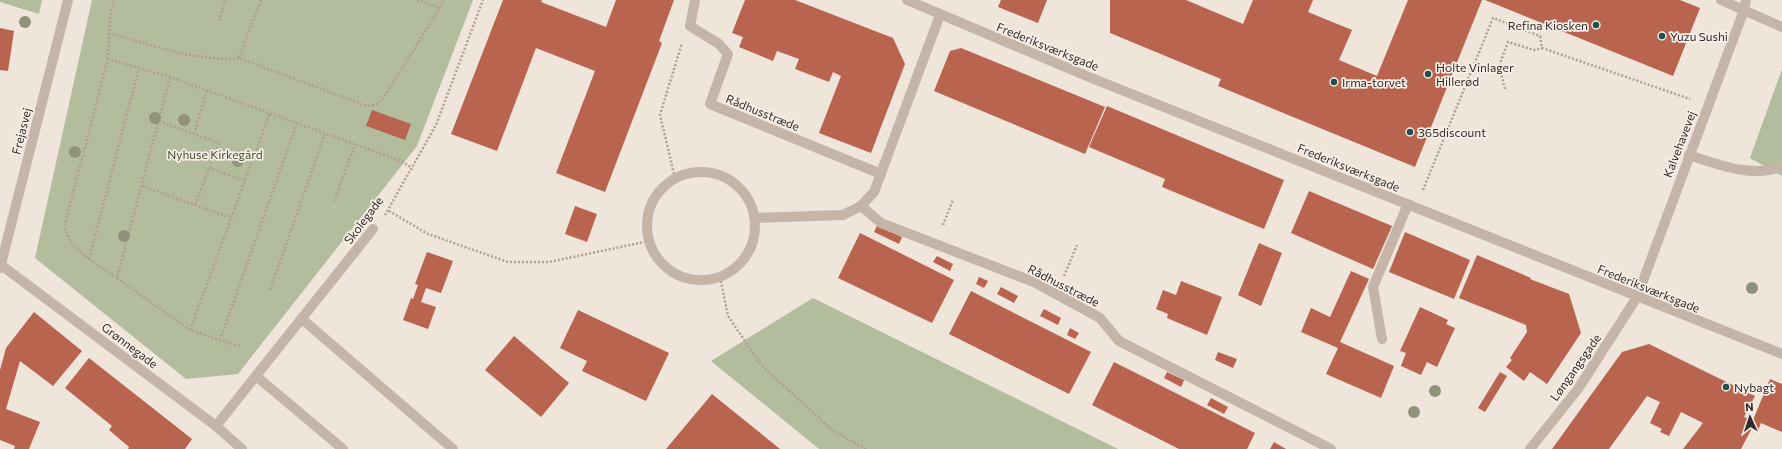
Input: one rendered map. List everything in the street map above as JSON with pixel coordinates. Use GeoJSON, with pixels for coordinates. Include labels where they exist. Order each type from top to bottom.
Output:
{"type":"FeatureCollection","features":[{"type":"Feature","properties":{"kind":"street","name":"Frejasvej"},"geometry":{"type":"LineString","coordinates":[[0,267],[68,0]]}},
{"type":"Feature","properties":{"kind":"street","name":"Rådhusstræde"},"geometry":{"type":"LineString","coordinates":[[695,0],[690,26],[719,44],[728,54],[710,104],[881,174]]}},
{"type":"Feature","properties":{"kind":"street","name":"Frederiksværksgade"},"geometry":{"type":"LineString","coordinates":[[907,0],[940,16],[1089,77],[1782,354]]}},
{"type":"Feature","properties":{"kind":"street"},"geometry":{"type":"LineString","coordinates":[[1721,0],[1745,5],[1782,27]]}},
{"type":"Feature","properties":{"kind":"street","name":"Kalvehavevej"},"geometry":{"type":"LineString","coordinates":[[1637,297],[1745,5]]}},
{"type":"Feature","properties":{"kind":"street"},"geometry":{"type":"LineString","coordinates":[[755,218],[844,215],[860,206],[874,192],[940,16]]}},
{"type":"Feature","properties":{"kind":"street"},"geometry":{"type":"LineString","coordinates":[[1689,155],[1729,168],[1772,171],[1782,166]]}},
{"type":"Feature","properties":{"kind":"street"},"geometry":{"type":"LineString","coordinates":[[704,171],[719,174],[732,181],[743,191],[751,204],[755,218],[755,233],[751,247],[744,260],[733,270],[708,280],[695,280],[683,277],[662,263],[649,241],[646,227],[648,212],[654,198],[663,186],[675,178],[689,173],[704,171]]}},
{"type":"Feature","properties":{"kind":"street","name":"Rådhusstræde"},"geometry":{"type":"LineString","coordinates":[[860,206],[880,223],[1034,282],[1100,318],[1119,341],[1332,449]]}},
{"type":"Feature","properties":{"kind":"street"},"geometry":{"type":"LineString","coordinates":[[1382,339],[1374,287],[1412,206]]}},
{"type":"Feature","properties":{"kind":"street","name":"Skolegade"},"geometry":{"type":"LineString","coordinates":[[216,426],[373,230]]}},
{"type":"Feature","properties":{"kind":"street","name":"Grønnegade"},"geometry":{"type":"LineString","coordinates":[[0,267],[216,426],[242,449]]}},
{"type":"Feature","properties":{"kind":"street","name":"Løngangsgade"},"geometry":{"type":"LineString","coordinates":[[1530,449],[1578,389],[1637,297]]}},
{"type":"Feature","properties":{"kind":"street"},"geometry":{"type":"LineString","coordinates":[[302,319],[453,449]]}},
{"type":"Feature","properties":{"kind":"street"},"geometry":{"type":"LineString","coordinates":[[256,376],[343,449]]}},
{"type":"Feature","properties":{"kind":"path"},"geometry":{"type":"LineString","coordinates":[[114,0],[108,33],[108,59],[64,227],[72,244],[88,259],[190,330],[242,347]]}},
{"type":"Feature","properties":{"kind":"path"},"geometry":{"type":"LineString","coordinates":[[219,21],[225,0]]}},
{"type":"Feature","properties":{"kind":"path"},"geometry":{"type":"LineString","coordinates":[[239,58],[261,0]]}},
{"type":"Feature","properties":{"kind":"path"},"geometry":{"type":"LineString","coordinates":[[417,0],[440,8]]}},
{"type":"Feature","properties":{"kind":"path"},"geometry":{"type":"LineString","coordinates":[[108,33],[197,56],[224,60],[239,58],[367,106],[375,105],[382,100],[440,8],[443,0]]}},
{"type":"Feature","properties":{"kind":"path","name":"Skolegade"},"geometry":{"type":"LineString","coordinates":[[373,230],[389,211],[436,125],[483,0]]}},
{"type":"Feature","properties":{"kind":"path"},"geometry":{"type":"LineString","coordinates":[[1412,206],[1493,18],[1540,36],[1542,48]]}},
{"type":"Feature","properties":{"kind":"path"},"geometry":{"type":"LineString","coordinates":[[1505,89],[1499,66],[1508,42],[1534,50],[1542,48],[1708,105]]}},
{"type":"Feature","properties":{"kind":"path"},"geometry":{"type":"LineString","coordinates":[[675,178],[660,115],[680,46]]}},
{"type":"Feature","properties":{"kind":"path"},"geometry":{"type":"LineString","coordinates":[[108,59],[170,77],[207,90],[401,161],[412,168]]}},
{"type":"Feature","properties":{"kind":"path"},"geometry":{"type":"LineString","coordinates":[[88,259],[139,68]]}},
{"type":"Feature","properties":{"kind":"path"},"geometry":{"type":"LineString","coordinates":[[117,278],[170,77]]}},
{"type":"Feature","properties":{"kind":"path"},"geometry":{"type":"LineString","coordinates":[[194,134],[207,90]]}},
{"type":"Feature","properties":{"kind":"path"},"geometry":{"type":"LineString","coordinates":[[190,330],[270,113]]}},
{"type":"Feature","properties":{"kind":"path"},"geometry":{"type":"LineString","coordinates":[[159,121],[219,143],[195,205]]}},
{"type":"Feature","properties":{"kind":"path"},"geometry":{"type":"LineString","coordinates":[[220,340],[297,123]]}},
{"type":"Feature","properties":{"kind":"path"},"geometry":{"type":"LineString","coordinates":[[270,290],[325,134]]}},
{"type":"Feature","properties":{"kind":"path"},"geometry":{"type":"LineString","coordinates":[[334,201],[355,144]]}},
{"type":"Feature","properties":{"kind":"path"},"geometry":{"type":"LineString","coordinates":[[209,168],[245,181]]}},
{"type":"Feature","properties":{"kind":"path"},"geometry":{"type":"LineString","coordinates":[[142,186],[231,218]]}},
{"type":"Feature","properties":{"kind":"path"},"geometry":{"type":"LineString","coordinates":[[935,244],[952,200]]}},
{"type":"Feature","properties":{"kind":"path"},"geometry":{"type":"LineString","coordinates":[[389,211],[428,234],[508,262],[549,262],[649,241]]}},
{"type":"Feature","properties":{"kind":"path"},"geometry":{"type":"LineString","coordinates":[[1056,294],[1077,245]]}},
{"type":"Feature","properties":{"kind":"path"},"geometry":{"type":"LineString","coordinates":[[720,276],[728,316],[761,365],[832,430],[866,449]]}},
{"type":"Feature","properties":{"kind":"green space"},"geometry":{"type":"Polygon","coordinates":[[[0,0],[42,0],[39,14],[0,2],[0,0]]]}},
{"type":"Feature","properties":{"kind":"green space","name":"Nyhuse Kirkegård"},"geometry":{"type":"Polygon","coordinates":[[[92,0],[473,0],[417,146],[238,374],[186,379],[35,258],[92,0]]]}},
{"type":"Feature","properties":{"kind":"green space"},"geometry":{"type":"Polygon","coordinates":[[[1782,69],[1782,176],[1750,158],[1782,69]]]}},
{"type":"Feature","properties":{"kind":"green space"},"geometry":{"type":"Polygon","coordinates":[[[813,298],[1118,449],[819,449],[711,361],[813,298]]]}},
{"type":"Feature","properties":{"kind":"building"},"geometry":{"type":"Polygon","coordinates":[[[503,0],[542,0],[541,2],[606,27],[616,0],[674,0],[659,41],[662,43],[605,192],[556,173],[595,71],[536,48],[497,151],[451,134],[503,0]]]}},
{"type":"Feature","properties":{"kind":"building"},"geometry":{"type":"Polygon","coordinates":[[[745,0],[795,0],[893,38],[905,64],[871,153],[819,133],[841,76],[833,72],[829,82],[795,69],[799,59],[777,51],[773,61],[739,47],[743,37],[732,33],[745,0]]]}},
{"type":"Feature","properties":{"kind":"building"},"geometry":{"type":"Polygon","coordinates":[[[1001,0],[1047,0],[1038,23],[998,7],[1001,0]]]}},
{"type":"Feature","properties":{"kind":"building","name":"Irma-torvet"},"geometry":{"type":"Polygon","coordinates":[[[1110,0],[1186,0],[1243,24],[1253,0],[1313,0],[1308,12],[1352,30],[1339,60],[1377,76],[1408,0],[1482,0],[1415,167],[1218,86],[1221,79],[1110,33],[1110,0]]]}},
{"type":"Feature","properties":{"kind":"building"},"geometry":{"type":"Polygon","coordinates":[[[1485,0],[1680,0],[1700,8],[1673,76],[1485,0]]]}},
{"type":"Feature","properties":{"kind":"building"},"geometry":{"type":"Polygon","coordinates":[[[0,28],[14,31],[8,71],[0,70],[0,28]]]}},
{"type":"Feature","properties":{"kind":"building"},"geometry":{"type":"Polygon","coordinates":[[[961,48],[1105,107],[1085,154],[934,91],[950,51],[961,48]]]}},
{"type":"Feature","properties":{"kind":"building"},"geometry":{"type":"Polygon","coordinates":[[[1107,106],[1284,180],[1264,229],[1162,187],[1165,179],[1089,147],[1107,106]]]}},
{"type":"Feature","properties":{"kind":"building"},"geometry":{"type":"Polygon","coordinates":[[[372,110],[411,124],[405,140],[366,126],[372,110]]]}},
{"type":"Feature","properties":{"kind":"building"},"geometry":{"type":"Polygon","coordinates":[[[1309,191],[1392,226],[1373,269],[1291,233],[1309,191]]]}},
{"type":"Feature","properties":{"kind":"building"},"geometry":{"type":"Polygon","coordinates":[[[575,206],[597,214],[587,242],[565,234],[575,206]]]}},
{"type":"Feature","properties":{"kind":"building"},"geometry":{"type":"Polygon","coordinates":[[[877,226],[902,237],[899,244],[874,232],[877,226]]]}},
{"type":"Feature","properties":{"kind":"building"},"geometry":{"type":"Polygon","coordinates":[[[1405,232],[1470,260],[1454,299],[1389,272],[1405,232]]]}},
{"type":"Feature","properties":{"kind":"building"},"geometry":{"type":"Polygon","coordinates":[[[860,233],[954,280],[932,323],[838,278],[860,233]]]}},
{"type":"Feature","properties":{"kind":"building"},"geometry":{"type":"Polygon","coordinates":[[[1259,243],[1282,253],[1261,306],[1238,295],[1259,243]]]}},
{"type":"Feature","properties":{"kind":"building"},"geometry":{"type":"Polygon","coordinates":[[[427,252],[453,261],[441,293],[426,288],[421,302],[436,307],[428,329],[403,320],[411,298],[413,299],[418,285],[415,284],[427,252]]]}},
{"type":"Feature","properties":{"kind":"building"},"geometry":{"type":"Polygon","coordinates":[[[1477,255],[1531,278],[1530,279],[1569,294],[1581,333],[1547,384],[1530,372],[1524,381],[1506,367],[1512,360],[1510,358],[1527,332],[1526,325],[1459,298],[1477,255]]]}},
{"type":"Feature","properties":{"kind":"building"},"geometry":{"type":"Polygon","coordinates":[[[937,256],[953,264],[950,271],[933,262],[937,256]]]}},
{"type":"Feature","properties":{"kind":"building"},"geometry":{"type":"Polygon","coordinates":[[[1351,271],[1369,279],[1340,342],[1394,366],[1381,398],[1326,374],[1338,348],[1301,332],[1311,308],[1330,317],[1351,271]]]}},
{"type":"Feature","properties":{"kind":"building"},"geometry":{"type":"Polygon","coordinates":[[[979,277],[988,281],[984,288],[976,284],[979,277]]]}},
{"type":"Feature","properties":{"kind":"building"},"geometry":{"type":"Polygon","coordinates":[[[1181,281],[1222,297],[1207,335],[1167,318],[1168,314],[1156,309],[1163,290],[1176,295],[1181,281]]]}},
{"type":"Feature","properties":{"kind":"building"},"geometry":{"type":"Polygon","coordinates":[[[1001,287],[1018,296],[1014,303],[997,294],[1001,287]]]}},
{"type":"Feature","properties":{"kind":"building"},"geometry":{"type":"Polygon","coordinates":[[[971,291],[1091,352],[1069,394],[949,334],[971,291]]]}},
{"type":"Feature","properties":{"kind":"building"},"geometry":{"type":"Polygon","coordinates":[[[1420,307],[1448,320],[1446,324],[1455,328],[1437,367],[1427,362],[1421,375],[1401,366],[1406,353],[1400,351],[1420,307]]]}},
{"type":"Feature","properties":{"kind":"building"},"geometry":{"type":"Polygon","coordinates":[[[1044,309],[1061,318],[1058,325],[1040,316],[1044,309]]]}},
{"type":"Feature","properties":{"kind":"building"},"geometry":{"type":"Polygon","coordinates":[[[578,310],[669,353],[646,401],[582,371],[587,361],[560,348],[578,310]]]}},
{"type":"Feature","properties":{"kind":"building"},"geometry":{"type":"Polygon","coordinates":[[[34,312],[82,351],[53,386],[20,361],[6,409],[40,422],[29,449],[14,449],[15,446],[0,440],[0,370],[6,348],[34,312]]]}},
{"type":"Feature","properties":{"kind":"building"},"geometry":{"type":"Polygon","coordinates":[[[1070,328],[1079,333],[1075,339],[1067,335],[1070,328]]]}},
{"type":"Feature","properties":{"kind":"building"},"geometry":{"type":"Polygon","coordinates":[[[514,336],[569,383],[541,417],[485,370],[514,336]]]}},
{"type":"Feature","properties":{"kind":"building"},"geometry":{"type":"Polygon","coordinates":[[[1649,344],[1755,396],[1744,417],[1753,420],[1770,379],[1782,384],[1782,432],[1761,423],[1758,430],[1752,428],[1741,449],[1683,449],[1703,423],[1681,412],[1669,436],[1660,432],[1662,429],[1650,423],[1660,402],[1647,396],[1609,449],[1552,449],[1622,352],[1649,344]]]}},
{"type":"Feature","properties":{"kind":"building"},"geometry":{"type":"Polygon","coordinates":[[[1218,352],[1237,359],[1233,368],[1215,360],[1218,352]]]}},
{"type":"Feature","properties":{"kind":"building"},"geometry":{"type":"Polygon","coordinates":[[[89,358],[192,439],[185,449],[128,449],[129,447],[109,430],[112,426],[65,388],[89,358]]]}},
{"type":"Feature","properties":{"kind":"building"},"geometry":{"type":"Polygon","coordinates":[[[1114,362],[1255,433],[1247,449],[1179,449],[1092,405],[1114,362]]]}},
{"type":"Feature","properties":{"kind":"building"},"geometry":{"type":"Polygon","coordinates":[[[1167,372],[1184,380],[1181,387],[1164,378],[1167,372]]]}},
{"type":"Feature","properties":{"kind":"building"},"geometry":{"type":"Polygon","coordinates":[[[1500,372],[1507,376],[1485,412],[1478,408],[1500,372]]]}},
{"type":"Feature","properties":{"kind":"building"},"geometry":{"type":"Polygon","coordinates":[[[712,394],[780,449],[666,449],[712,394]]]}},
{"type":"Feature","properties":{"kind":"building"},"geometry":{"type":"Polygon","coordinates":[[[1211,398],[1228,407],[1224,414],[1207,405],[1211,398]]]}},
{"type":"Feature","properties":{"kind":"building"},"geometry":{"type":"Polygon","coordinates":[[[1274,442],[1286,449],[1270,449],[1274,442]]]}},
{"type":"Feature","properties":{"kind":"place","name":"Refina Kiosken"},"geometry":{"type":"Point","coordinates":[1596,25]}},
{"type":"Feature","properties":{"kind":"place","name":"Yuzu Sushi"},"geometry":{"type":"Point","coordinates":[1662,36]}},
{"type":"Feature","properties":{"kind":"place","name":"Holte Vinlager Hillerød"},"geometry":{"type":"Point","coordinates":[1428,74]}},
{"type":"Feature","properties":{"kind":"place","name":"Irma-torvet"},"geometry":{"type":"Point","coordinates":[1334,82]}},
{"type":"Feature","properties":{"kind":"place","name":"365discount"},"geometry":{"type":"Point","coordinates":[1410,132]}},
{"type":"Feature","properties":{"kind":"place","name":"Nybagt"},"geometry":{"type":"Point","coordinates":[1726,387]}}]}
